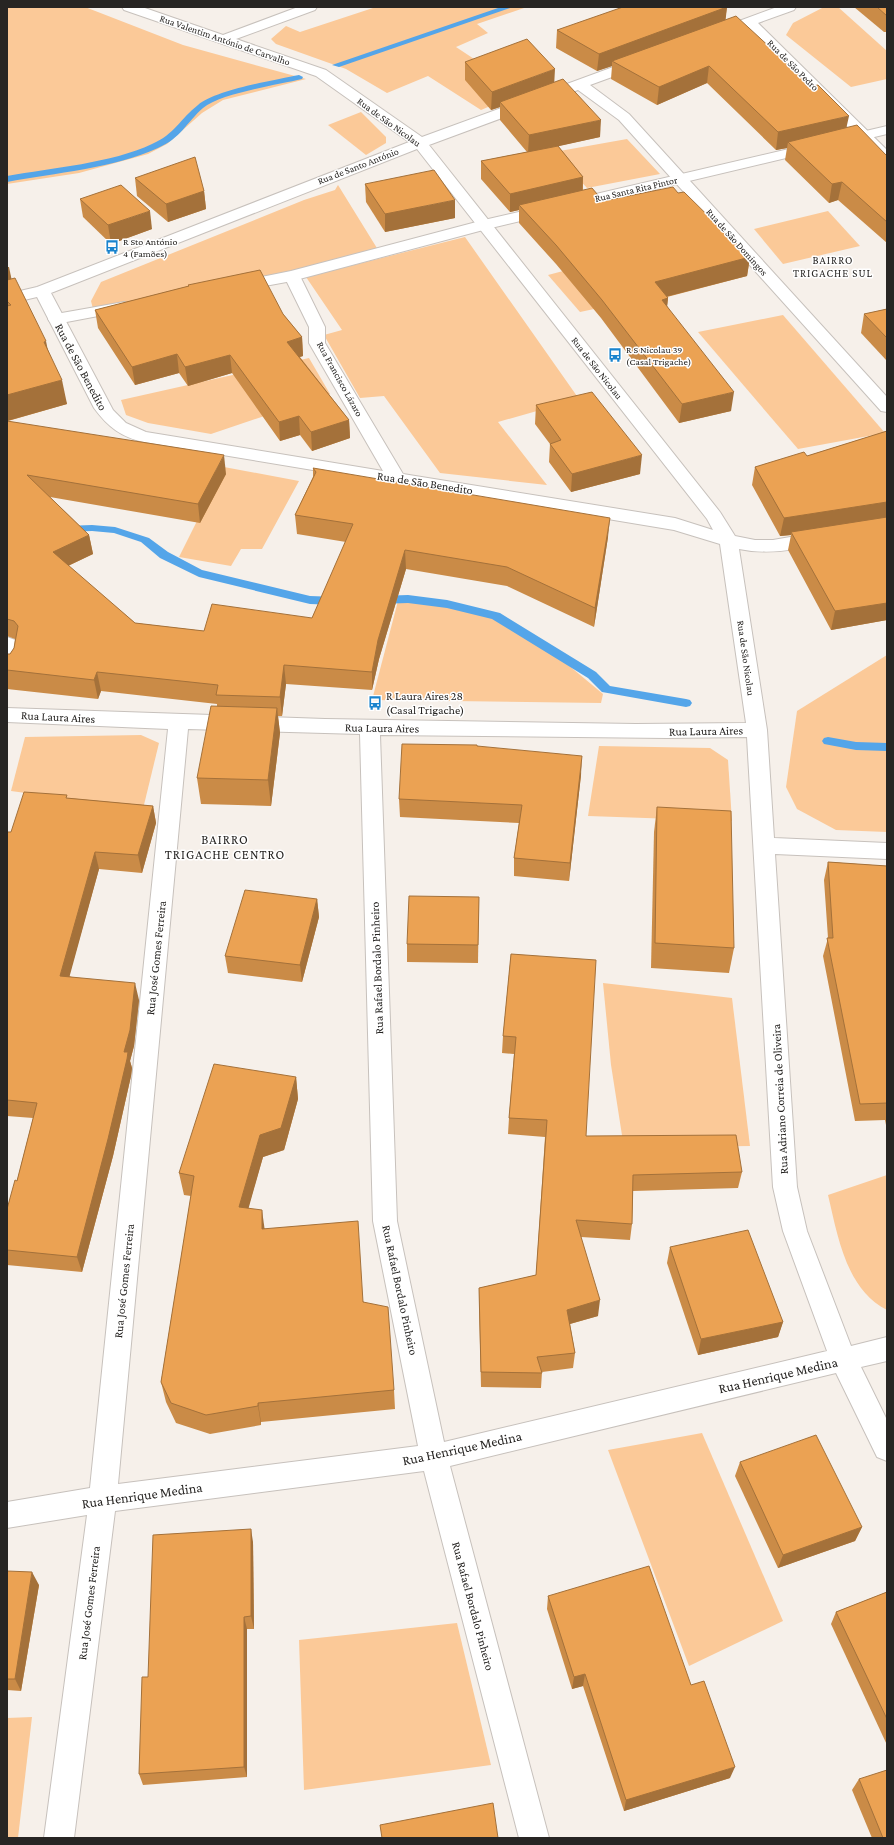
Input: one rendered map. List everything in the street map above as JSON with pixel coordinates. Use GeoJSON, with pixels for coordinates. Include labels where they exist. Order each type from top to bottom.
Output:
{"type":"FeatureCollection","features":[{"type":"Feature","properties":{"kind":"street","name":"Rua Valentim António de Carvalho"},"geometry":{"type":"LineString","coordinates":[[129,7],[221,40],[321,73]]}},
{"type":"Feature","properties":{"kind":"street"},"geometry":{"type":"LineString","coordinates":[[221,40],[310,7]]}},
{"type":"Feature","properties":{"kind":"street"},"geometry":{"type":"LineString","coordinates":[[705,38],[789,7]]}},
{"type":"Feature","properties":{"kind":"street","name":"Rua de São Pedro"},"geometry":{"type":"LineString","coordinates":[[749,22],[887,158]]}},
{"type":"Feature","properties":{"kind":"street","name":"Rua de Santo António"},"geometry":{"type":"LineString","coordinates":[[7,299],[42,291],[236,213],[420,143],[654,57]]}},
{"type":"Feature","properties":{"kind":"street","name":"Rua de São Nicolau"},"geometry":{"type":"LineString","coordinates":[[321,73],[420,143],[714,516],[729,541],[757,730]]}},
{"type":"Feature","properties":{"kind":"street","name":"Rua de São Domingos"},"geometry":{"type":"LineString","coordinates":[[580,84],[624,117],[887,407]]}},
{"type":"Feature","properties":{"kind":"street","name":"Rua Santa Rita Pintor"},"geometry":{"type":"LineString","coordinates":[[224,289],[292,276],[484,225],[887,130]]}},
{"type":"Feature","properties":{"kind":"street","name":"Rua Francisco Lázaro"},"geometry":{"type":"LineString","coordinates":[[292,276],[317,327],[317,343],[397,479]]}},
{"type":"Feature","properties":{"kind":"street","name":"Rua de São Benedito"},"geometry":{"type":"LineString","coordinates":[[42,291],[103,408],[111,420],[124,431],[144,437],[675,524],[729,541],[767,546],[835,536]]}},
{"type":"Feature","properties":{"kind":"street"},"geometry":{"type":"LineString","coordinates":[[56,319],[140,304]]}},
{"type":"Feature","properties":{"kind":"street"},"geometry":{"type":"LineString","coordinates":[[7,644],[11,646],[7,666]]}},
{"type":"Feature","properties":{"kind":"street","name":"Rua Laura Aires"},"geometry":{"type":"LineString","coordinates":[[7,715],[179,723],[370,728],[665,731],[757,730]]}},
{"type":"Feature","properties":{"kind":"street","name":"Rua José Gomes Ferreira"},"geometry":{"type":"LineString","coordinates":[[59,1838],[103,1499],[179,723]]}},
{"type":"Feature","properties":{"kind":"street","name":"Rua Rafael Bordalo Pinheiro"},"geometry":{"type":"LineString","coordinates":[[370,728],[385,1221],[434,1457],[534,1838]]}},
{"type":"Feature","properties":{"kind":"street","name":"Rua Adriano Correia de Oliveira"},"geometry":{"type":"LineString","coordinates":[[757,730],[785,1187],[795,1231],[843,1359],[887,1448]]}},
{"type":"Feature","properties":{"kind":"street"},"geometry":{"type":"LineString","coordinates":[[765,846],[887,851]]}},
{"type":"Feature","properties":{"kind":"street","name":"Rua Henrique Medina"},"geometry":{"type":"LineString","coordinates":[[7,1515],[103,1499],[434,1457],[887,1349]]}},
{"type":"Feature","properties":{"kind":"shaded area"},"geometry":{"type":"Polygon","coordinates":[[[7,7],[85,7],[183,45],[306,79],[223,100],[202,113],[167,144],[148,154],[79,173],[7,184],[7,7]]]}},
{"type":"Feature","properties":{"kind":"shaded area"},"geometry":{"type":"Polygon","coordinates":[[[376,7],[527,7],[477,24],[488,33],[456,47],[524,92],[481,110],[428,76],[387,93],[346,69],[276,44],[271,39],[286,26],[300,32],[376,7]]]}},
{"type":"Feature","properties":{"kind":"shaded area"},"geometry":{"type":"Polygon","coordinates":[[[824,7],[838,7],[887,51],[887,79],[851,87],[786,35],[793,23],[824,7]]]}},
{"type":"Feature","properties":{"kind":"shaded area"},"geometry":{"type":"Polygon","coordinates":[[[361,112],[386,137],[386,143],[366,155],[328,125],[361,112]]]}},
{"type":"Feature","properties":{"kind":"shaded area"},"geometry":{"type":"Polygon","coordinates":[[[627,139],[660,174],[587,188],[554,152],[627,139]]]}},
{"type":"Feature","properties":{"kind":"shaded area"},"geometry":{"type":"Polygon","coordinates":[[[338,185],[380,253],[94,313],[91,301],[101,282],[304,200],[335,190],[338,185]]]}},
{"type":"Feature","properties":{"kind":"shaded area"},"geometry":{"type":"Polygon","coordinates":[[[828,211],[860,246],[783,264],[754,229],[828,211]]]}},
{"type":"Feature","properties":{"kind":"shaded area"},"geometry":{"type":"Polygon","coordinates":[[[465,237],[579,399],[498,422],[547,485],[440,473],[384,396],[360,398],[324,335],[342,330],[306,277],[465,237]]]}},
{"type":"Feature","properties":{"kind":"shaded area"},"geometry":{"type":"Polygon","coordinates":[[[631,253],[665,294],[580,312],[548,275],[631,253]]]}},
{"type":"Feature","properties":{"kind":"shaded area"},"geometry":{"type":"Polygon","coordinates":[[[783,315],[885,433],[798,449],[698,332],[783,315]]]}},
{"type":"Feature","properties":{"kind":"shaded area"},"geometry":{"type":"Polygon","coordinates":[[[309,358],[330,394],[211,434],[148,423],[126,415],[121,400],[309,358]]]}},
{"type":"Feature","properties":{"kind":"shaded area"},"geometry":{"type":"Polygon","coordinates":[[[224,467],[299,481],[262,549],[241,549],[231,566],[179,557],[224,467]]]}},
{"type":"Feature","properties":{"kind":"shaded area"},"geometry":{"type":"Polygon","coordinates":[[[398,601],[440,605],[484,614],[533,641],[567,664],[603,694],[601,703],[372,700],[398,601]]]}},
{"type":"Feature","properties":{"kind":"shaded area"},"geometry":{"type":"Polygon","coordinates":[[[887,655],[887,832],[836,830],[797,809],[786,787],[797,711],[887,655]]]}},
{"type":"Feature","properties":{"kind":"shaded area"},"geometry":{"type":"Polygon","coordinates":[[[141,735],[159,743],[143,809],[11,791],[25,737],[141,735]]]}},
{"type":"Feature","properties":{"kind":"shaded area"},"geometry":{"type":"Polygon","coordinates":[[[599,746],[710,748],[728,760],[732,821],[588,816],[599,746]]]}},
{"type":"Feature","properties":{"kind":"shaded area"},"geometry":{"type":"Polygon","coordinates":[[[603,983],[732,998],[750,1146],[624,1148],[611,1065],[603,983]]]}},
{"type":"Feature","properties":{"kind":"shaded area"},"geometry":{"type":"Polygon","coordinates":[[[887,1175],[887,1310],[873,1301],[862,1289],[853,1275],[840,1244],[828,1195],[887,1175]]]}},
{"type":"Feature","properties":{"kind":"shaded area"},"geometry":{"type":"Polygon","coordinates":[[[702,1433],[783,1621],[689,1666],[608,1450],[702,1433]]]}},
{"type":"Feature","properties":{"kind":"shaded area"},"geometry":{"type":"Polygon","coordinates":[[[457,1623],[491,1765],[304,1790],[299,1640],[457,1623]]]}},
{"type":"Feature","properties":{"kind":"shaded area"},"geometry":{"type":"Polygon","coordinates":[[[32,1717],[18,1838],[7,1838],[7,1718],[32,1717]]]}},
{"type":"Feature","properties":{"kind":"building"},"geometry":{"type":"Polygon","coordinates":[[[623,7],[727,7],[599,54],[557,30],[623,7]]]}},
{"type":"Feature","properties":{"kind":"building"},"geometry":{"type":"Polygon","coordinates":[[[877,7],[887,7],[887,16],[877,7]]]}},
{"type":"Feature","properties":{"kind":"building"},"geometry":{"type":"Polygon","coordinates":[[[736,16],[812,86],[818,85],[849,116],[778,132],[709,66],[659,87],[612,61],[736,16]]]}},
{"type":"Feature","properties":{"kind":"building"},"geometry":{"type":"Polygon","coordinates":[[[527,39],[555,69],[492,92],[465,62],[527,39]]]}},
{"type":"Feature","properties":{"kind":"building"},"geometry":{"type":"Polygon","coordinates":[[[563,79],[601,120],[529,135],[500,102],[563,79]]]}},
{"type":"Feature","properties":{"kind":"building"},"geometry":{"type":"Polygon","coordinates":[[[857,125],[887,156],[887,222],[842,182],[832,184],[788,142],[857,125]]]}},
{"type":"Feature","properties":{"kind":"building"},"geometry":{"type":"Polygon","coordinates":[[[558,146],[583,177],[510,194],[481,161],[558,146]]]}},
{"type":"Feature","properties":{"kind":"building"},"geometry":{"type":"Polygon","coordinates":[[[195,157],[204,191],[166,204],[135,178],[195,157]]]}},
{"type":"Feature","properties":{"kind":"building"},"geometry":{"type":"Polygon","coordinates":[[[434,170],[455,200],[385,214],[365,184],[434,170]]]}},
{"type":"Feature","properties":{"kind":"building"},"geometry":{"type":"Polygon","coordinates":[[[121,185],[150,211],[108,225],[80,199],[121,185]]]}},
{"type":"Feature","properties":{"kind":"building"},"geometry":{"type":"Polygon","coordinates":[[[673,187],[678,193],[684,192],[750,257],[655,282],[668,298],[662,300],[734,392],[682,404],[602,300],[556,245],[519,205],[592,188],[603,201],[673,187]]]}},
{"type":"Feature","properties":{"kind":"building"},"geometry":{"type":"Polygon","coordinates":[[[260,270],[283,314],[302,337],[287,342],[349,420],[311,432],[299,416],[279,422],[230,355],[185,367],[177,354],[132,367],[95,310],[189,286],[188,285],[260,270]]]}},
{"type":"Feature","properties":{"kind":"building"},"geometry":{"type":"Polygon","coordinates":[[[15,278],[46,341],[44,342],[62,380],[7,395],[7,306],[11,305],[7,301],[7,280],[15,278]]]}},
{"type":"Feature","properties":{"kind":"building"},"geometry":{"type":"Polygon","coordinates":[[[887,309],[887,338],[864,314],[887,309]]]}},
{"type":"Feature","properties":{"kind":"building"},"geometry":{"type":"Polygon","coordinates":[[[592,392],[642,455],[572,474],[550,444],[561,440],[536,405],[592,392]]]}},
{"type":"Feature","properties":{"kind":"building"},"geometry":{"type":"Polygon","coordinates":[[[7,421],[224,455],[198,504],[27,475],[89,535],[53,552],[135,623],[204,631],[212,604],[312,618],[353,524],[295,515],[316,472],[313,468],[610,518],[595,608],[507,567],[405,550],[378,640],[372,672],[284,665],[280,697],[216,695],[218,685],[97,672],[94,680],[7,670],[7,654],[10,654],[14,648],[18,626],[14,621],[7,619],[7,421]]]}},
{"type":"Feature","properties":{"kind":"building"},"geometry":{"type":"Polygon","coordinates":[[[887,431],[887,502],[784,518],[755,467],[804,452],[807,456],[887,431]]]}},
{"type":"Feature","properties":{"kind":"building"},"geometry":{"type":"Polygon","coordinates":[[[887,517],[887,603],[835,611],[791,532],[887,517]]]}},
{"type":"Feature","properties":{"kind":"building"},"geometry":{"type":"Polygon","coordinates":[[[211,706],[277,708],[268,780],[197,778],[211,706]]]}},
{"type":"Feature","properties":{"kind":"building"},"geometry":{"type":"Polygon","coordinates":[[[402,744],[477,745],[582,756],[570,863],[514,858],[522,805],[399,799],[402,744]]]}},
{"type":"Feature","properties":{"kind":"building"},"geometry":{"type":"Polygon","coordinates":[[[24,792],[67,795],[66,798],[153,806],[138,855],[95,852],[60,976],[135,983],[130,1030],[124,1052],[128,1052],[127,1059],[77,1257],[7,1250],[7,1209],[15,1180],[17,1181],[37,1103],[7,1100],[7,832],[11,832],[24,792]]]}},
{"type":"Feature","properties":{"kind":"building"},"geometry":{"type":"Polygon","coordinates":[[[657,807],[731,811],[734,948],[655,943],[657,807]]]}},
{"type":"Feature","properties":{"kind":"building"},"geometry":{"type":"Polygon","coordinates":[[[828,862],[887,866],[887,1103],[860,1104],[827,938],[833,938],[828,862]]]}},
{"type":"Feature","properties":{"kind":"building"},"geometry":{"type":"Polygon","coordinates":[[[245,890],[317,899],[300,965],[225,956],[245,890]]]}},
{"type":"Feature","properties":{"kind":"building"},"geometry":{"type":"Polygon","coordinates":[[[409,896],[479,897],[478,945],[407,944],[409,896]]]}},
{"type":"Feature","properties":{"kind":"building"},"geometry":{"type":"Polygon","coordinates":[[[511,954],[596,960],[586,1136],[736,1135],[742,1172],[633,1175],[632,1224],[576,1220],[600,1300],[567,1310],[575,1353],[537,1357],[542,1373],[481,1372],[479,1288],[536,1275],[547,1120],[509,1118],[516,1037],[503,1036],[511,954]]]}},
{"type":"Feature","properties":{"kind":"building"},"geometry":{"type":"Polygon","coordinates":[[[214,1064],[296,1077],[281,1128],[260,1135],[239,1207],[262,1210],[262,1229],[358,1221],[363,1302],[388,1307],[394,1390],[258,1403],[258,1406],[206,1415],[171,1403],[161,1382],[194,1176],[179,1173],[214,1064]]]}},
{"type":"Feature","properties":{"kind":"building"},"geometry":{"type":"Polygon","coordinates":[[[748,1230],[783,1322],[701,1339],[670,1247],[748,1230]]]}},
{"type":"Feature","properties":{"kind":"building"},"geometry":{"type":"Polygon","coordinates":[[[816,1435],[862,1527],[783,1555],[740,1462],[816,1435]]]}},
{"type":"Feature","properties":{"kind":"building"},"geometry":{"type":"Polygon","coordinates":[[[251,1529],[251,1616],[244,1617],[244,1767],[139,1774],[142,1677],[148,1677],[153,1535],[251,1529]]]}},
{"type":"Feature","properties":{"kind":"building"},"geometry":{"type":"Polygon","coordinates":[[[649,1566],[691,1685],[704,1681],[735,1767],[626,1800],[585,1674],[574,1677],[548,1596],[649,1566]]]}},
{"type":"Feature","properties":{"kind":"building"},"geometry":{"type":"Polygon","coordinates":[[[7,1571],[32,1572],[15,1679],[7,1679],[7,1571]]]}},
{"type":"Feature","properties":{"kind":"building"},"geometry":{"type":"Polygon","coordinates":[[[887,1592],[887,1719],[836,1612],[887,1592]]]}},
{"type":"Feature","properties":{"kind":"building"},"geometry":{"type":"Polygon","coordinates":[[[887,1770],[887,1838],[883,1838],[859,1779],[887,1770]]]}},
{"type":"Feature","properties":{"kind":"building"},"geometry":{"type":"Polygon","coordinates":[[[493,1803],[498,1838],[382,1838],[380,1825],[493,1803]]]}},
{"type":"Feature","properties":{"kind":"waterway"},"geometry":{"type":"LineString","coordinates":[[336,65],[509,7]]}},
{"type":"Feature","properties":{"kind":"waterway"},"geometry":{"type":"LineString","coordinates":[[7,179],[124,158],[156,146],[178,132],[201,106],[221,96],[299,77]]}},
{"type":"Feature","properties":{"kind":"waterway"},"geometry":{"type":"LineString","coordinates":[[65,529],[92,528],[115,530],[145,540],[164,555],[199,573],[310,600],[337,601]]}},
{"type":"Feature","properties":{"kind":"waterway"},"geometry":{"type":"LineString","coordinates":[[379,600],[408,599],[447,604],[496,616],[592,675],[606,689],[686,703]]}},
{"type":"Feature","properties":{"kind":"waterway"},"geometry":{"type":"LineString","coordinates":[[828,741],[856,746],[887,747]]}},
{"type":"Feature","properties":{"kind":"place","name":"R Sto António 4 (Famões)"},"geometry":{"type":"Point","coordinates":[112,247]}},
{"type":"Feature","properties":{"kind":"place","name":"R S Nicolau 39 (Casal Trigache)"},"geometry":{"type":"Point","coordinates":[615,355]}},
{"type":"Feature","properties":{"kind":"place","name":"R Laura Aires 28 (Casal Trigache)"},"geometry":{"type":"Point","coordinates":[375,703]}},
{"type":"Feature","properties":{"kind":"district","name":"BAIRRO TRIGACHE SUL"},"geometry":{"type":"Point","coordinates":[833,266]}},
{"type":"Feature","properties":{"kind":"district","name":"BAIRRO TRIGACHE CENTRO"},"geometry":{"type":"Point","coordinates":[225,846]}}]}
